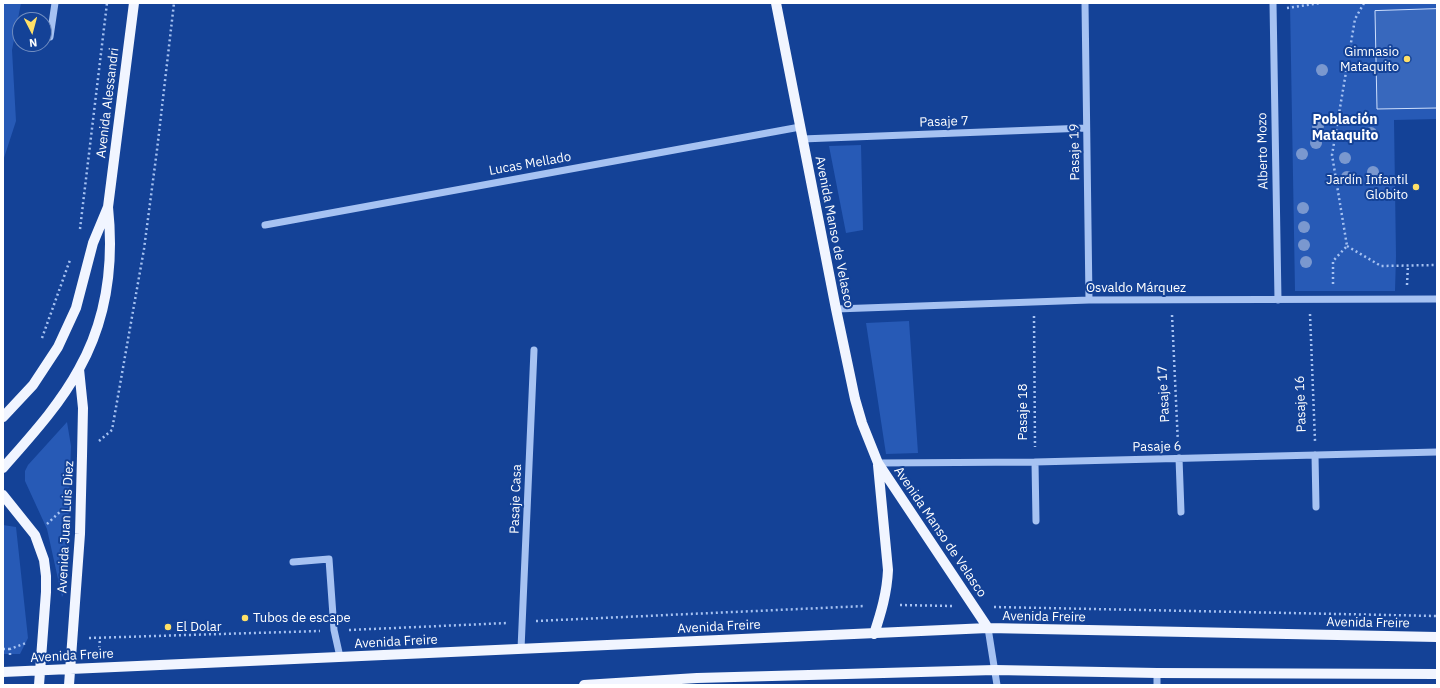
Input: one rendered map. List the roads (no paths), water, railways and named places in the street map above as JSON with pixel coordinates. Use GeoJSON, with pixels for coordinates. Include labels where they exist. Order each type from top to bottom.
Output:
{"type":"FeatureCollection","features":[{"type":"Feature","properties":{"kind":"main road","name":"Avenida Alessandri"},"geometry":{"type":"LineString","coordinates":[[108,207],[134,3]]}},
{"type":"Feature","properties":{"kind":"main road","name":"Avenida Manso de Velasco"},"geometry":{"type":"LineString","coordinates":[[776,3],[836,309],[855,399],[862,423],[878,463],[988,628]]}},
{"type":"Feature","properties":{"kind":"main road"},"geometry":{"type":"LineString","coordinates":[[3,468],[51,411],[79,369],[90,347],[97,328],[109,276],[111,243],[108,207]]}},
{"type":"Feature","properties":{"kind":"main road"},"geometry":{"type":"LineString","coordinates":[[3,417],[33,385],[47,366],[61,341],[76,308],[93,243],[108,207]]}},
{"type":"Feature","properties":{"kind":"main road","name":"Avenida Juan Luis Diez"},"geometry":{"type":"LineString","coordinates":[[69,685],[80,534],[83,408],[79,369]]}},
{"type":"Feature","properties":{"kind":"main road","name":"Avenida Manso de Velasco"},"geometry":{"type":"LineString","coordinates":[[874,634],[884,605],[888,570],[878,463]]}},
{"type":"Feature","properties":{"kind":"main road","name":"Avenida Juan Luis Diez"},"geometry":{"type":"LineString","coordinates":[[3,495],[35,535],[44,560],[46,592],[39,685]]}},
{"type":"Feature","properties":{"kind":"main road","name":"Avenida Freire"},"geometry":{"type":"LineString","coordinates":[[3,672],[988,628],[1437,637]]}},
{"type":"Feature","properties":{"kind":"main road"},"geometry":{"type":"LineString","coordinates":[[584,685],[704,677],[995,670],[1157,673],[1437,674]]}},
{"type":"Feature","properties":{"kind":"street"},"geometry":{"type":"LineString","coordinates":[[52,23],[55,3]]}},
{"type":"Feature","properties":{"kind":"street","name":"Pasaje 19"},"geometry":{"type":"LineString","coordinates":[[1085,3],[1089,300]]}},
{"type":"Feature","properties":{"kind":"street","name":"Alberto Mozo"},"geometry":{"type":"LineString","coordinates":[[1273,7],[1278,300]]}},
{"type":"Feature","properties":{"kind":"street","name":"Lucas Mellado"},"geometry":{"type":"LineString","coordinates":[[265,225],[800,127]]}},
{"type":"Feature","properties":{"kind":"street","name":"Pasaje 7"},"geometry":{"type":"LineString","coordinates":[[802,139],[1086,128]]}},
{"type":"Feature","properties":{"kind":"street","name":"Osvaldo Márquez"},"geometry":{"type":"LineString","coordinates":[[836,309],[1089,300],[1437,299]]}},
{"type":"Feature","properties":{"kind":"street","name":"Pasaje Casa"},"geometry":{"type":"LineString","coordinates":[[521,649],[534,350]]}},
{"type":"Feature","properties":{"kind":"street","name":"Pasaje 6"},"geometry":{"type":"LineString","coordinates":[[878,463],[1035,462],[1437,452]]}},
{"type":"Feature","properties":{"kind":"street"},"geometry":{"type":"LineString","coordinates":[[1315,455],[1316,507]]}},
{"type":"Feature","properties":{"kind":"street"},"geometry":{"type":"LineString","coordinates":[[1179,458],[1180,512]]}},
{"type":"Feature","properties":{"kind":"street"},"geometry":{"type":"LineString","coordinates":[[1035,462],[1036,521]]}},
{"type":"Feature","properties":{"kind":"street"},"geometry":{"type":"LineString","coordinates":[[293,562],[329,559],[334,630],[340,657]]}},
{"type":"Feature","properties":{"kind":"street","name":"Avenida Manso de Velasco"},"geometry":{"type":"LineString","coordinates":[[988,628],[996,685]]}},
{"type":"Feature","properties":{"kind":"street"},"geometry":{"type":"LineString","coordinates":[[1157,673],[1157,685]]}},
{"type":"Feature","properties":{"kind":"place","name":"Gimnasio Mataquito"},"geometry":{"type":"Point","coordinates":[1407,59]}},
{"type":"Feature","properties":{"kind":"place","name":"Jardín Infantil Globito"},"geometry":{"type":"Point","coordinates":[1416,187]}},
{"type":"Feature","properties":{"kind":"place","name":"Tubos de escape"},"geometry":{"type":"Point","coordinates":[245,618]}},
{"type":"Feature","properties":{"kind":"place","name":"El Dolar"},"geometry":{"type":"Point","coordinates":[168,627]}},
{"type":"Feature","properties":{"kind":"district","name":"Población Mataquito"},"geometry":{"type":"Point","coordinates":[1345,128]}}]}
